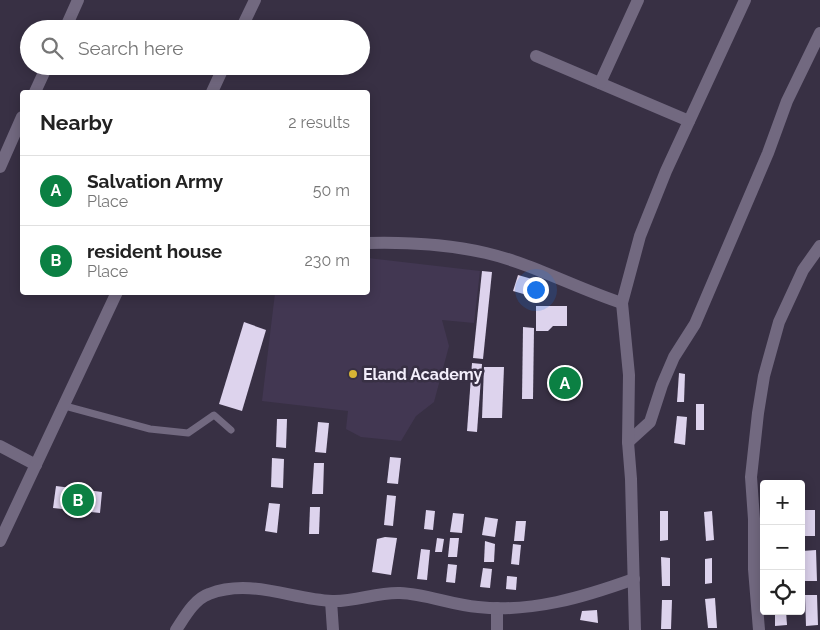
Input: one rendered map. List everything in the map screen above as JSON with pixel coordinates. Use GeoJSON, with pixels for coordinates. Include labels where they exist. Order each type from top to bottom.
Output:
{"type":"FeatureCollection","features":[{"type":"Feature","properties":{"kind":"street"},"geometry":{"type":"LineString","coordinates":[[69,20],[78,0]]}},
{"type":"Feature","properties":{"kind":"street"},"geometry":{"type":"LineString","coordinates":[[246,20],[255,0]]}},
{"type":"Feature","properties":{"kind":"street"},"geometry":{"type":"LineString","coordinates":[[600,83],[638,0]]}},
{"type":"Feature","properties":{"kind":"street"},"geometry":{"type":"LineString","coordinates":[[636,630],[628,442],[629,375],[622,304],[640,236],[689,121],[745,0]]}},
{"type":"Feature","properties":{"kind":"street"},"geometry":{"type":"LineString","coordinates":[[628,442],[650,422],[662,384],[674,357],[695,324],[765,161],[787,101],[820,33]]}},
{"type":"Feature","properties":{"kind":"street"},"geometry":{"type":"LineString","coordinates":[[536,56],[689,121]]}},
{"type":"Feature","properties":{"kind":"street"},"geometry":{"type":"LineString","coordinates":[[36,90],[43,75]]}},
{"type":"Feature","properties":{"kind":"street"},"geometry":{"type":"LineString","coordinates":[[213,90],[220,75]]}},
{"type":"Feature","properties":{"kind":"street"},"geometry":{"type":"LineString","coordinates":[[0,168],[20,124]]}},
{"type":"Feature","properties":{"kind":"street"},"geometry":{"type":"LineString","coordinates":[[370,243],[408,242],[444,245],[487,253],[622,304]]}},
{"type":"Feature","properties":{"kind":"street"},"geometry":{"type":"LineString","coordinates":[[759,630],[751,477],[758,413],[764,376],[779,322],[803,270],[820,246]]}},
{"type":"Feature","properties":{"kind":"street"},"geometry":{"type":"LineString","coordinates":[[0,541],[116,295]]}},
{"type":"Feature","properties":{"kind":"street"},"geometry":{"type":"LineString","coordinates":[[0,446],[36,465]]}},
{"type":"Feature","properties":{"kind":"street"},"geometry":{"type":"LineString","coordinates":[[176,630],[196,603],[207,594],[224,590],[254,588],[331,601],[348,601],[390,592],[410,593],[452,603],[497,608],[548,605],[634,579]]}},
{"type":"Feature","properties":{"kind":"street"},"geometry":{"type":"LineString","coordinates":[[331,601],[333,630]]}},
{"type":"Feature","properties":{"kind":"street"},"geometry":{"type":"LineString","coordinates":[[497,608],[498,630]]}},
{"type":"Feature","properties":{"kind":"lane"},"geometry":{"type":"LineString","coordinates":[[64,406],[150,429],[188,433],[214,415],[231,430]]}},
{"type":"Feature","properties":{"kind":"shaded area","name":"Eland Academy"},"geometry":{"type":"Polygon","coordinates":[[[370,258],[480,271],[474,323],[442,320],[449,346],[434,402],[416,416],[401,441],[361,437],[346,429],[348,411],[262,401],[275,295],[370,295],[370,258]]]}},
{"type":"Feature","properties":{"kind":"building"},"geometry":{"type":"Polygon","coordinates":[[[482,271],[492,272],[483,359],[473,358],[482,271]]]}},
{"type":"Feature","properties":{"kind":"building"},"geometry":{"type":"Polygon","coordinates":[[[518,275],[532,279],[527,295],[513,291],[518,275]]]}},
{"type":"Feature","properties":{"kind":"building"},"geometry":{"type":"Polygon","coordinates":[[[536,306],[567,306],[567,326],[553,326],[548,331],[536,331],[536,306]]]}},
{"type":"Feature","properties":{"kind":"building"},"geometry":{"type":"Polygon","coordinates":[[[244,322],[266,330],[242,411],[219,404],[244,322]]]}},
{"type":"Feature","properties":{"kind":"building"},"geometry":{"type":"Polygon","coordinates":[[[523,327],[534,328],[533,399],[522,399],[523,327]]]}},
{"type":"Feature","properties":{"kind":"building"},"geometry":{"type":"Polygon","coordinates":[[[472,363],[482,364],[477,432],[467,431],[472,363]]]}},
{"type":"Feature","properties":{"kind":"building"},"geometry":{"type":"Polygon","coordinates":[[[484,367],[504,367],[502,418],[482,418],[484,367]]]}},
{"type":"Feature","properties":{"kind":"building"},"geometry":{"type":"Polygon","coordinates":[[[573,369],[574,396],[557,396],[556,370],[573,369]]]}},
{"type":"Feature","properties":{"kind":"building"},"geometry":{"type":"Polygon","coordinates":[[[679,373],[685,374],[684,402],[677,402],[679,373]]]}},
{"type":"Feature","properties":{"kind":"building"},"geometry":{"type":"Polygon","coordinates":[[[696,404],[704,404],[704,430],[696,430],[696,404]]]}},
{"type":"Feature","properties":{"kind":"building"},"geometry":{"type":"Polygon","coordinates":[[[677,416],[687,417],[685,445],[674,443],[677,416]]]}},
{"type":"Feature","properties":{"kind":"building"},"geometry":{"type":"Polygon","coordinates":[[[277,419],[287,419],[286,448],[276,447],[277,419]]]}},
{"type":"Feature","properties":{"kind":"building"},"geometry":{"type":"Polygon","coordinates":[[[318,422],[329,423],[326,453],[315,452],[318,422]]]}},
{"type":"Feature","properties":{"kind":"building"},"geometry":{"type":"Polygon","coordinates":[[[390,457],[401,458],[398,484],[387,483],[390,457]]]}},
{"type":"Feature","properties":{"kind":"building"},"geometry":{"type":"Polygon","coordinates":[[[272,458],[284,459],[283,488],[271,487],[272,458]]]}},
{"type":"Feature","properties":{"kind":"building"},"geometry":{"type":"Polygon","coordinates":[[[314,463],[324,463],[323,494],[312,494],[314,463]]]}},
{"type":"Feature","properties":{"kind":"building"},"geometry":{"type":"Polygon","coordinates":[[[56,486],[102,492],[100,513],[53,508],[56,486]]]}},
{"type":"Feature","properties":{"kind":"building"},"geometry":{"type":"Polygon","coordinates":[[[387,495],[396,496],[393,526],[384,525],[387,495]]]}},
{"type":"Feature","properties":{"kind":"building"},"geometry":{"type":"Polygon","coordinates":[[[269,503],[280,504],[277,533],[265,531],[269,503]]]}},
{"type":"Feature","properties":{"kind":"building"},"geometry":{"type":"Polygon","coordinates":[[[310,507],[320,507],[319,534],[309,534],[310,507]]]}},
{"type":"Feature","properties":{"kind":"building"},"geometry":{"type":"Polygon","coordinates":[[[426,510],[435,511],[433,530],[424,529],[426,510]]]}},
{"type":"Feature","properties":{"kind":"building"},"geometry":{"type":"Polygon","coordinates":[[[805,510],[815,510],[815,536],[805,536],[805,510]]]}},
{"type":"Feature","properties":{"kind":"building"},"geometry":{"type":"Polygon","coordinates":[[[660,511],[668,511],[668,540],[660,541],[660,511]]]}},
{"type":"Feature","properties":{"kind":"building"},"geometry":{"type":"Polygon","coordinates":[[[712,511],[714,540],[706,541],[704,512],[712,511]]]}},
{"type":"Feature","properties":{"kind":"building"},"geometry":{"type":"Polygon","coordinates":[[[453,513],[464,514],[462,533],[450,532],[453,513]]]}},
{"type":"Feature","properties":{"kind":"building"},"geometry":{"type":"Polygon","coordinates":[[[485,517],[498,519],[495,537],[482,535],[485,517]]]}},
{"type":"Feature","properties":{"kind":"building"},"geometry":{"type":"Polygon","coordinates":[[[516,521],[526,521],[524,541],[514,541],[516,521]]]}},
{"type":"Feature","properties":{"kind":"building"},"geometry":{"type":"Polygon","coordinates":[[[385,537],[397,538],[391,575],[372,572],[377,539],[385,537]]]}},
{"type":"Feature","properties":{"kind":"building"},"geometry":{"type":"Polygon","coordinates":[[[437,538],[444,539],[442,552],[435,552],[437,538]]]}},
{"type":"Feature","properties":{"kind":"building"},"geometry":{"type":"Polygon","coordinates":[[[450,538],[459,538],[457,557],[448,557],[450,538]]]}},
{"type":"Feature","properties":{"kind":"building"},"geometry":{"type":"Polygon","coordinates":[[[485,541],[495,544],[494,562],[484,562],[485,541]]]}},
{"type":"Feature","properties":{"kind":"building"},"geometry":{"type":"Polygon","coordinates":[[[513,544],[521,545],[519,565],[511,564],[513,544]]]}},
{"type":"Feature","properties":{"kind":"building"},"geometry":{"type":"Polygon","coordinates":[[[421,549],[430,550],[427,580],[417,579],[421,549]]]}},
{"type":"Feature","properties":{"kind":"building"},"geometry":{"type":"Polygon","coordinates":[[[816,550],[817,581],[805,581],[805,551],[816,550]]]}},
{"type":"Feature","properties":{"kind":"building"},"geometry":{"type":"Polygon","coordinates":[[[661,557],[670,558],[670,586],[662,586],[661,557]]]}},
{"type":"Feature","properties":{"kind":"building"},"geometry":{"type":"Polygon","coordinates":[[[712,558],[712,583],[705,584],[705,559],[712,558]]]}},
{"type":"Feature","properties":{"kind":"building"},"geometry":{"type":"Polygon","coordinates":[[[448,564],[457,565],[455,583],[446,582],[448,564]]]}},
{"type":"Feature","properties":{"kind":"building"},"geometry":{"type":"Polygon","coordinates":[[[483,568],[492,569],[490,588],[480,587],[483,568]]]}},
{"type":"Feature","properties":{"kind":"building"},"geometry":{"type":"Polygon","coordinates":[[[507,576],[517,577],[516,590],[506,589],[507,576]]]}},
{"type":"Feature","properties":{"kind":"building"},"geometry":{"type":"Polygon","coordinates":[[[805,595],[817,595],[818,625],[806,626],[805,595]]]}},
{"type":"Feature","properties":{"kind":"building"},"geometry":{"type":"Polygon","coordinates":[[[715,598],[717,628],[708,628],[705,599],[715,598]]]}},
{"type":"Feature","properties":{"kind":"building"},"geometry":{"type":"Polygon","coordinates":[[[662,600],[672,600],[671,629],[661,629],[662,600]]]}},
{"type":"Feature","properties":{"kind":"building"},"geometry":{"type":"Polygon","coordinates":[[[597,610],[598,623],[580,620],[582,611],[597,610]]]}},
{"type":"Feature","properties":{"kind":"building"},"geometry":{"type":"Polygon","coordinates":[[[775,615],[786,615],[787,625],[775,626],[775,615]]]}},
{"type":"Feature","properties":{"kind":"place","name":"Eland Academy"},"geometry":{"type":"Point","coordinates":[353,374]}},
{"type":"Feature","properties":{"kind":"place","name":"Salvation Army"},"geometry":{"type":"Point","coordinates":[565,383]}},
{"type":"Feature","properties":{"kind":"place","name":"resident house"},"geometry":{"type":"Point","coordinates":[78,500]}}]}
